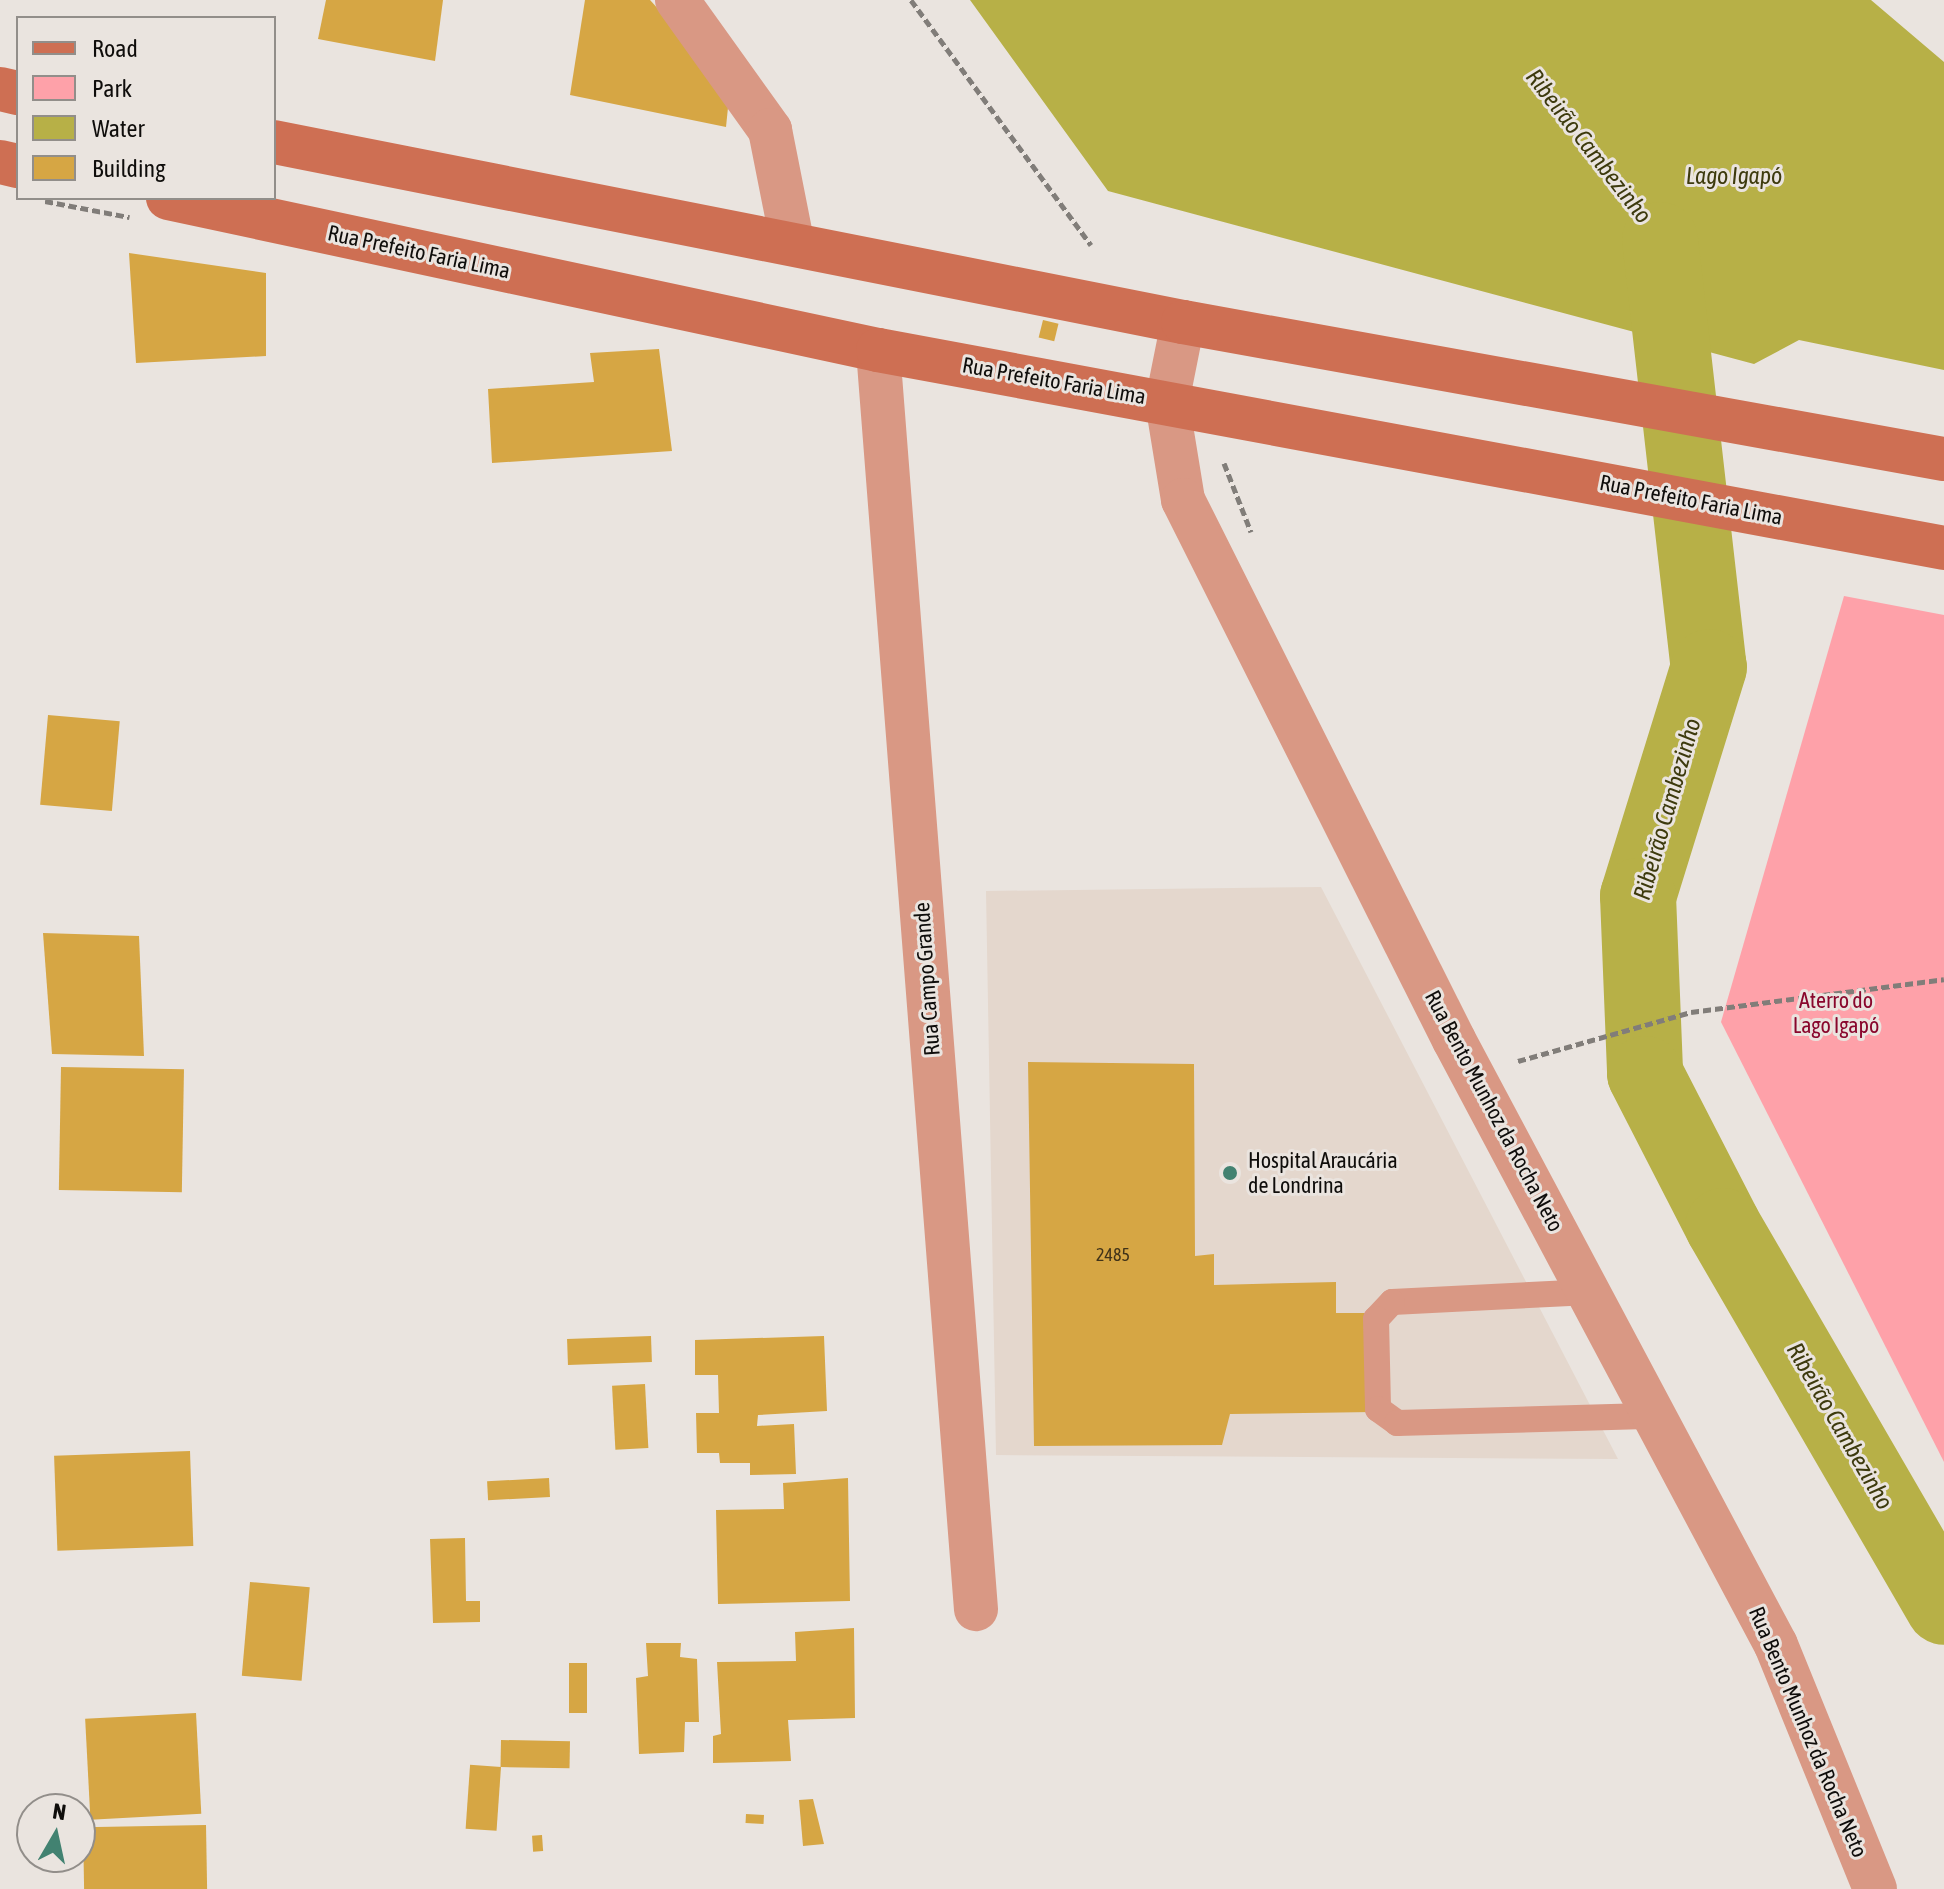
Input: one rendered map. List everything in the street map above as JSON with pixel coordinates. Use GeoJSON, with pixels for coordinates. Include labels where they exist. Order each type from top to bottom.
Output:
{"type":"FeatureCollection","features":[{"type":"Feature","properties":{"kind":"main road"},"geometry":{"type":"LineString","coordinates":[[276,142],[792,241],[1183,322],[1944,459]]}},
{"type":"Feature","properties":{"kind":"main road","name":"Rua Prefeito Faria Lima"},"geometry":{"type":"LineString","coordinates":[[177,200],[878,350],[1943,548]]}},
{"type":"Feature","properties":{"kind":"street"},"geometry":{"type":"LineString","coordinates":[[677,0],[770,130],[792,241]]}},
{"type":"Feature","properties":{"kind":"street","name":"Rua Bento Munhoz da Rocha Neto"},"geometry":{"type":"LineString","coordinates":[[1183,322],[1183,500],[1590,1292],[1776,1645],[1875,1889]]}},
{"type":"Feature","properties":{"kind":"street","name":"Rua Campo Grande"},"geometry":{"type":"LineString","coordinates":[[878,350],[976,1609]]}},
{"type":"Feature","properties":{"kind":"lane"},"geometry":{"type":"LineString","coordinates":[[1590,1292],[1392,1302],[1376,1319],[1378,1409],[1397,1423],[1655,1416]]}},
{"type":"Feature","properties":{"kind":"path"},"geometry":{"type":"LineString","coordinates":[[911,0],[1091,245]]}},
{"type":"Feature","properties":{"kind":"path"},"geometry":{"type":"LineString","coordinates":[[1185,405],[1256,543]]}},
{"type":"Feature","properties":{"kind":"path"},"geometry":{"type":"LineString","coordinates":[[1518,1061],[1691,1012],[1944,979]]}},
{"type":"Feature","properties":{"kind":"shaded area","name":"Hospital Araucária de Londrina"},"geometry":{"type":"Polygon","coordinates":[[[1321,887],[1618,1459],[996,1455],[986,891],[1321,887]]]}},
{"type":"Feature","properties":{"kind":"green space","name":"Aterro do Lago Igapó"},"geometry":{"type":"Polygon","coordinates":[[[1844,596],[1944,615],[1944,1462],[1721,1022],[1844,596]]]}},
{"type":"Feature","properties":{"kind":"water","name":"Lago Igapó"},"geometry":{"type":"Polygon","coordinates":[[[970,0],[1871,0],[1944,62],[1944,370],[1799,340],[1754,364],[1108,191],[970,0]]]}},
{"type":"Feature","properties":{"kind":"building"},"geometry":{"type":"Polygon","coordinates":[[[326,0],[443,0],[435,61],[318,39],[326,0]]]}},
{"type":"Feature","properties":{"kind":"building"},"geometry":{"type":"Polygon","coordinates":[[[585,0],[650,0],[730,88],[726,127],[570,95],[585,0]]]}},
{"type":"Feature","properties":{"kind":"building"},"geometry":{"type":"Polygon","coordinates":[[[129,253],[266,273],[266,356],[136,363],[129,253]]]}},
{"type":"Feature","properties":{"kind":"building"},"geometry":{"type":"Polygon","coordinates":[[[1043,320],[1059,324],[1054,341],[1039,337],[1043,320]]]}},
{"type":"Feature","properties":{"kind":"building"},"geometry":{"type":"Polygon","coordinates":[[[659,349],[672,451],[492,463],[488,389],[594,382],[590,353],[659,349]]]}},
{"type":"Feature","properties":{"kind":"building"},"geometry":{"type":"Polygon","coordinates":[[[48,715],[120,721],[112,811],[40,805],[48,715]]]}},
{"type":"Feature","properties":{"kind":"building"},"geometry":{"type":"Polygon","coordinates":[[[43,933],[139,936],[144,1056],[52,1054],[43,933]]]}},
{"type":"Feature","properties":{"kind":"building","name":"Hospital Araucária de Londrina"},"geometry":{"type":"Polygon","coordinates":[[[1028,1062],[1194,1064],[1195,1256],[1214,1254],[1214,1285],[1336,1282],[1336,1313],[1371,1313],[1373,1412],[1230,1414],[1222,1445],[1034,1446],[1028,1062]]]}},
{"type":"Feature","properties":{"kind":"building"},"geometry":{"type":"Polygon","coordinates":[[[61,1067],[184,1069],[182,1192],[59,1190],[61,1067]]]}},
{"type":"Feature","properties":{"kind":"building"},"geometry":{"type":"Polygon","coordinates":[[[651,1336],[652,1362],[568,1365],[567,1339],[651,1336]]]}},
{"type":"Feature","properties":{"kind":"building"},"geometry":{"type":"Polygon","coordinates":[[[824,1336],[827,1411],[758,1415],[757,1426],[794,1424],[796,1474],[750,1475],[750,1463],[720,1463],[719,1453],[697,1453],[696,1413],[719,1413],[718,1375],[695,1375],[695,1340],[824,1336]]]}},
{"type":"Feature","properties":{"kind":"building"},"geometry":{"type":"Polygon","coordinates":[[[645,1384],[648,1448],[615,1450],[612,1386],[645,1384]]]}},
{"type":"Feature","properties":{"kind":"building"},"geometry":{"type":"Polygon","coordinates":[[[190,1451],[193,1546],[57,1551],[54,1456],[190,1451]]]}},
{"type":"Feature","properties":{"kind":"building"},"geometry":{"type":"Polygon","coordinates":[[[549,1478],[550,1497],[488,1500],[487,1481],[549,1478]]]}},
{"type":"Feature","properties":{"kind":"building"},"geometry":{"type":"Polygon","coordinates":[[[848,1478],[850,1601],[718,1604],[716,1510],[784,1509],[783,1483],[848,1478]]]}},
{"type":"Feature","properties":{"kind":"building"},"geometry":{"type":"Polygon","coordinates":[[[465,1538],[466,1601],[480,1601],[480,1622],[433,1623],[430,1539],[465,1538]]]}},
{"type":"Feature","properties":{"kind":"building"},"geometry":{"type":"Polygon","coordinates":[[[250,1582],[310,1587],[302,1681],[242,1676],[250,1582]]]}},
{"type":"Feature","properties":{"kind":"building"},"geometry":{"type":"Polygon","coordinates":[[[854,1628],[855,1718],[788,1720],[791,1761],[713,1763],[713,1736],[721,1734],[717,1662],[796,1661],[795,1632],[854,1628]]]}},
{"type":"Feature","properties":{"kind":"building"},"geometry":{"type":"Polygon","coordinates":[[[646,1643],[681,1643],[680,1657],[697,1659],[699,1722],[685,1722],[684,1752],[639,1754],[636,1678],[648,1676],[646,1643]]]}},
{"type":"Feature","properties":{"kind":"building"},"geometry":{"type":"Polygon","coordinates":[[[569,1663],[587,1663],[587,1713],[569,1713],[569,1663]]]}},
{"type":"Feature","properties":{"kind":"building"},"geometry":{"type":"Polygon","coordinates":[[[196,1713],[201,1814],[96,1819],[96,1793],[89,1793],[85,1719],[196,1713]]]}},
{"type":"Feature","properties":{"kind":"building"},"geometry":{"type":"Polygon","coordinates":[[[501,1740],[570,1741],[570,1768],[501,1767],[501,1740]]]}},
{"type":"Feature","properties":{"kind":"building"},"geometry":{"type":"Polygon","coordinates":[[[470,1765],[501,1767],[497,1831],[466,1829],[470,1765]]]}},
{"type":"Feature","properties":{"kind":"building"},"geometry":{"type":"Polygon","coordinates":[[[813,1799],[824,1844],[803,1846],[799,1800],[813,1799]]]}},
{"type":"Feature","properties":{"kind":"building"},"geometry":{"type":"Polygon","coordinates":[[[746,1814],[764,1815],[764,1824],[746,1823],[746,1814]]]}},
{"type":"Feature","properties":{"kind":"building"},"geometry":{"type":"Polygon","coordinates":[[[206,1825],[207,1889],[84,1889],[84,1873],[96,1873],[96,1827],[206,1825]]]}},
{"type":"Feature","properties":{"kind":"building"},"geometry":{"type":"Polygon","coordinates":[[[542,1835],[543,1851],[533,1852],[532,1836],[542,1835]]]}},
{"type":"Feature","properties":{"kind":"waterway","name":"Ribeirão Cambezinho"},"geometry":{"type":"LineString","coordinates":[[1660,240],[1709,667],[1638,896],[1645,1074],[1723,1226],[1944,1607]]}},
{"type":"Feature","properties":{"kind":"place","name":"Hospital Araucária de Londrina"},"geometry":{"type":"Point","coordinates":[1230,1173]}}]}
